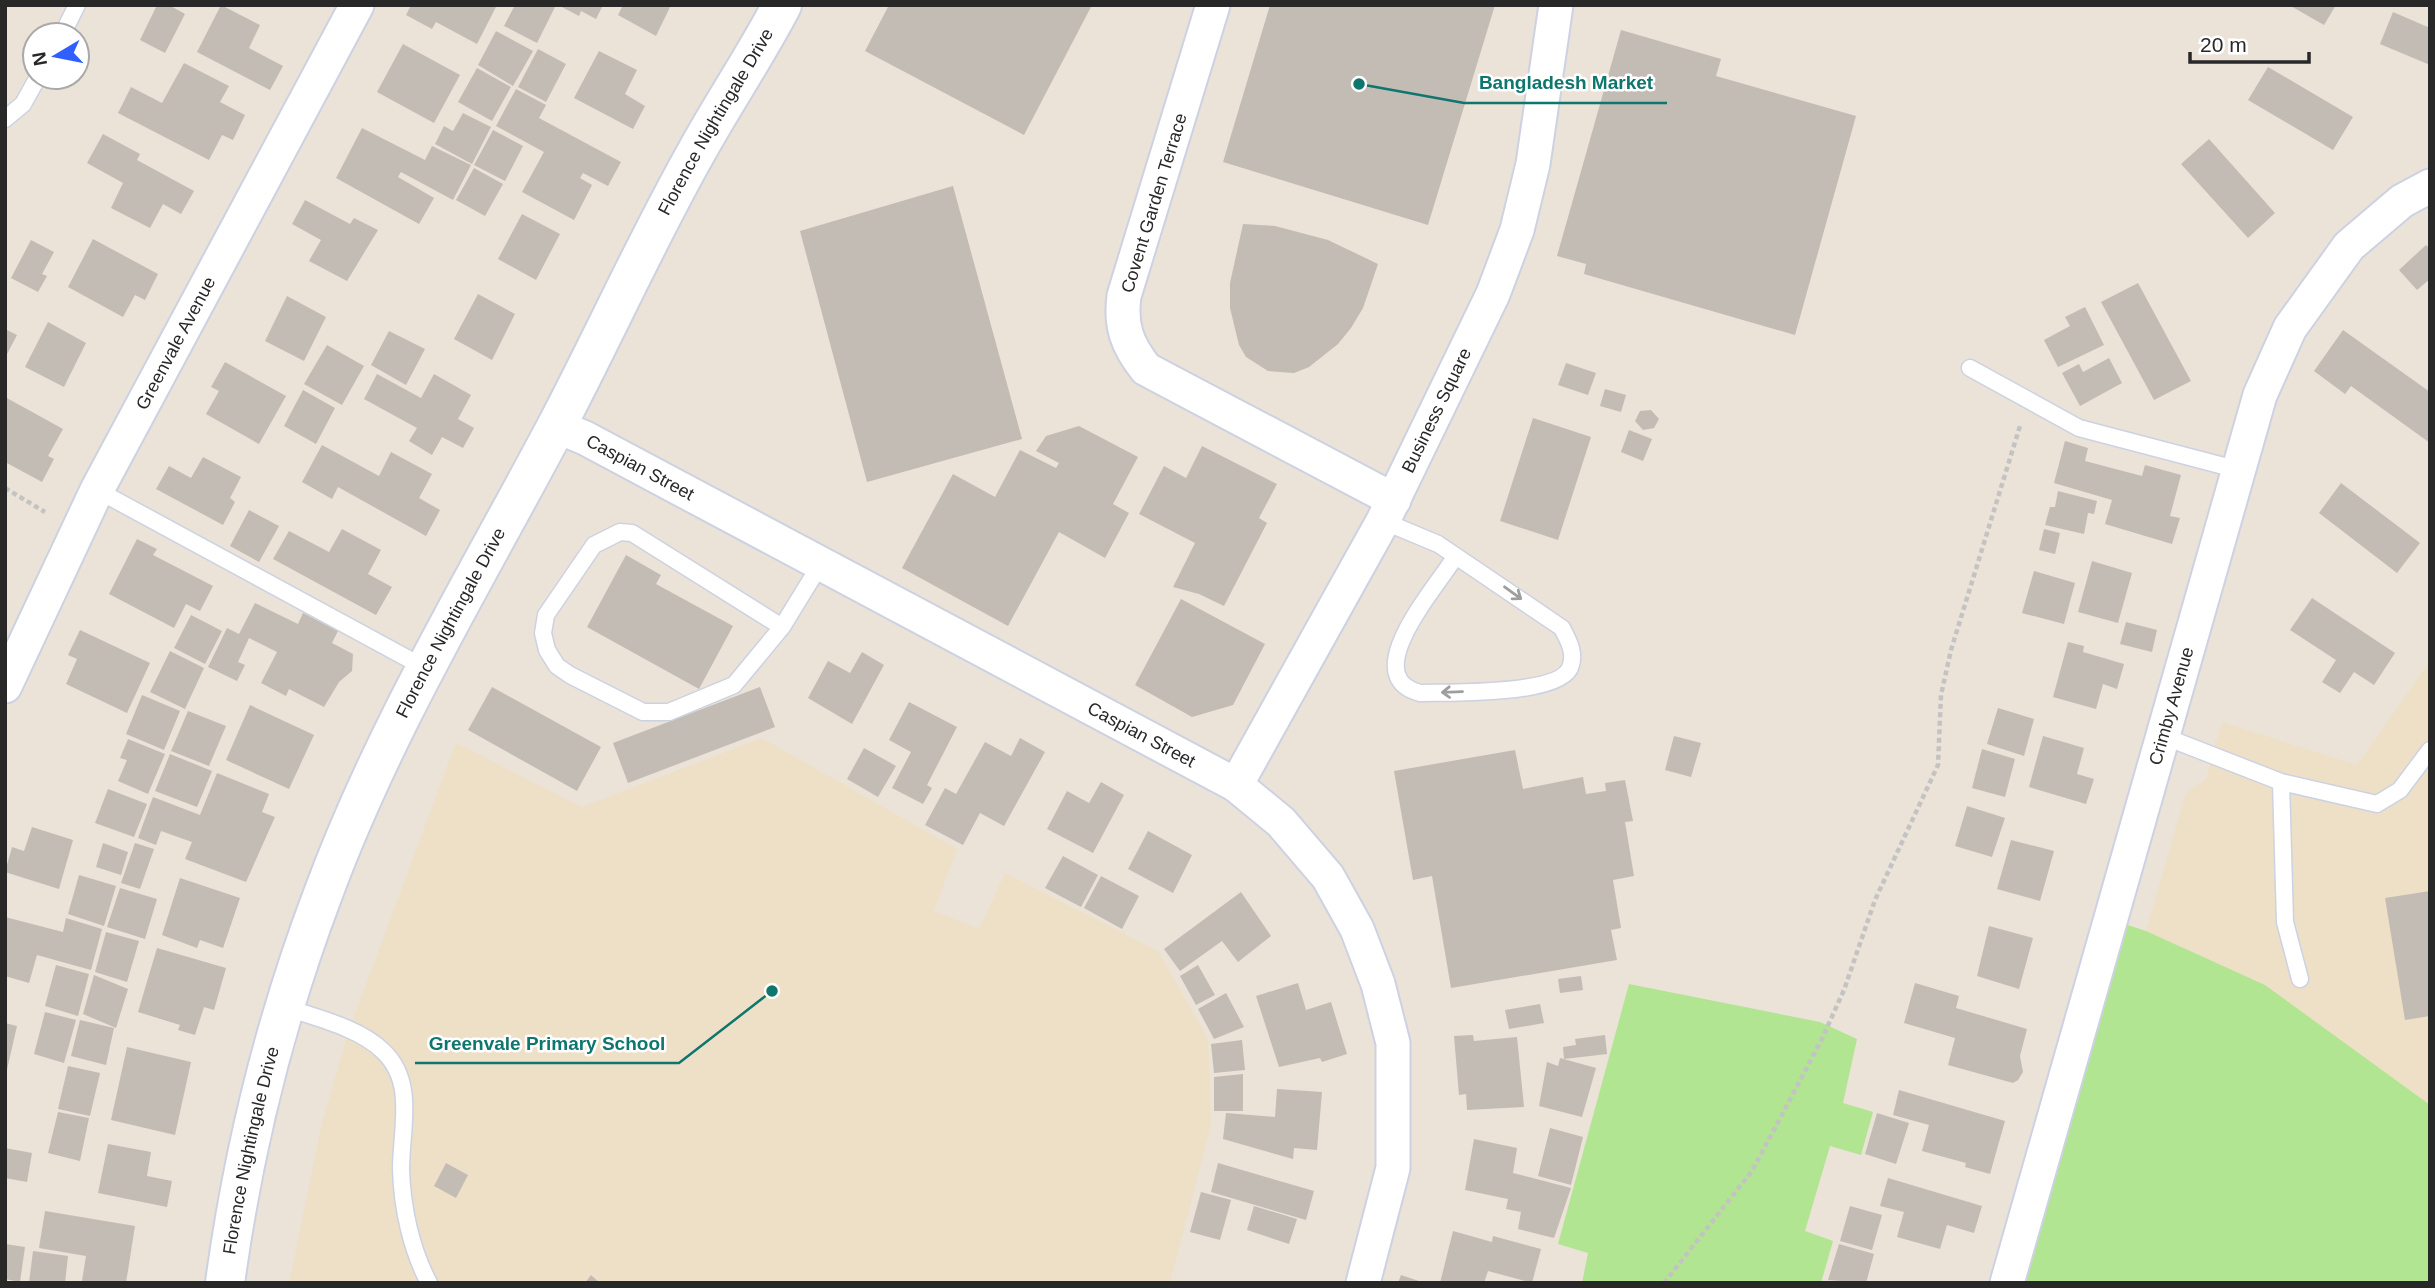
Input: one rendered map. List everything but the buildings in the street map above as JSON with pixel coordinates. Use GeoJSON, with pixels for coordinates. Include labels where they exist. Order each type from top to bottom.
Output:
{"type":"FeatureCollection","features":[{"type":"Feature","properties":{"kind":"street","name":"Greenvale Avenue"},"geometry":{"type":"LineString","coordinates":[[5,687],[97,490],[357,5]]}},
{"type":"Feature","properties":{"kind":"street","name":"Florence Nightingale Drive"},"geometry":{"type":"LineString","coordinates":[[225,1283],[236,1204],[285,1007],[323,893],[366,792],[427,668],[556,426],[695,154],[782,5]]}},
{"type":"Feature","properties":{"kind":"street","name":"Covent Garden Terrace"},"geometry":{"type":"LineString","coordinates":[[1213,5],[1124,296],[1121,320],[1130,349],[1146,369],[1388,510]]}},
{"type":"Feature","properties":{"kind":"street","name":"Business Square"},"geometry":{"type":"LineString","coordinates":[[1236,785],[1388,510],[1493,295],[1517,230],[1533,164],[1556,5]]}},
{"type":"Feature","properties":{"kind":"street","name":"Crimby Avenue"},"geometry":{"type":"LineString","coordinates":[[2007,1283],[2260,395],[2290,328],[2349,246],[2402,201],[2430,186]]}},
{"type":"Feature","properties":{"kind":"street","name":"Caspian Street"},"geometry":{"type":"LineString","coordinates":[[556,426],[585,438],[1236,785],[1281,822],[1328,877],[1357,929],[1378,984],[1392,1043],[1393,1168],[1363,1283]]}},
{"type":"Feature","properties":{"kind":"lane"},"geometry":{"type":"LineString","coordinates":[[69,21],[77,5]]}},
{"type":"Feature","properties":{"kind":"lane"},"geometry":{"type":"LineString","coordinates":[[5,119],[23,104],[30,91]]}},
{"type":"Feature","properties":{"kind":"lane"},"geometry":{"type":"LineString","coordinates":[[1970,368],[2079,428],[2239,470]]}},
{"type":"Feature","properties":{"kind":"lane"},"geometry":{"type":"LineString","coordinates":[[97,490],[427,668]]}},
{"type":"Feature","properties":{"kind":"lane"},"geometry":{"type":"LineString","coordinates":[[1388,510],[1562,628],[1572,649],[1571,667],[1561,679],[1541,685],[1420,693],[1405,689],[1396,678],[1394,659],[1406,632],[1455,556]]}},
{"type":"Feature","properties":{"kind":"lane"},"geometry":{"type":"LineString","coordinates":[[782,627],[632,533],[620,532],[594,545],[546,615],[543,633],[552,658],[570,675],[643,712],[669,712],[734,685],[782,627],[820,565]]}},
{"type":"Feature","properties":{"kind":"lane"},"geometry":{"type":"LineString","coordinates":[[2163,736],[2281,782],[2377,804],[2400,790],[2430,750]]}},
{"type":"Feature","properties":{"kind":"lane"},"geometry":{"type":"LineString","coordinates":[[2281,782],[2285,922],[2301,979]]}},
{"type":"Feature","properties":{"kind":"lane"},"geometry":{"type":"LineString","coordinates":[[285,1007],[349,1030],[383,1050],[401,1076],[405,1107],[401,1170],[407,1223],[429,1283]]}},
{"type":"Feature","properties":{"kind":"path"},"geometry":{"type":"LineString","coordinates":[[1664,1283],[1752,1171],[1821,1041],[1844,990],[1875,900],[1938,765],[1941,695],[1951,650],[2029,399]]}},
{"type":"Feature","properties":{"kind":"path"},"geometry":{"type":"LineString","coordinates":[[5,488],[76,531]]}},
{"type":"Feature","properties":{"kind":"shaded area"},"geometry":{"type":"Polygon","coordinates":[[[2430,661],[2430,1105],[2265,985],[2146,931],[2186,793],[2206,779],[2222,722],[2357,765],[2430,661]]]}},
{"type":"Feature","properties":{"kind":"shaded area"},"geometry":{"type":"Polygon","coordinates":[[[762,738],[957,849],[934,911],[979,929],[1005,873],[1158,951],[1208,1039],[1211,1125],[1170,1283],[289,1283],[321,1127],[349,1030],[456,743],[582,807],[762,738]]]}},
{"type":"Feature","properties":{"kind":"green space"},"geometry":{"type":"Polygon","coordinates":[[[2112,920],[2146,931],[2265,985],[2430,1105],[2430,1283],[2006,1283],[2112,920]]]}},
{"type":"Feature","properties":{"kind":"green space"},"geometry":{"type":"Polygon","coordinates":[[[1629,984],[1820,1022],[1857,1039],[1843,1103],[1873,1112],[1861,1155],[1830,1146],[1805,1231],[1833,1241],[1821,1283],[1582,1283],[1588,1253],[1558,1244],[1629,984]]]}},
{"type":"Feature","properties":{"kind":"place","name":"Bangladesh Market"},"geometry":{"type":"Point","coordinates":[1359,84]}},
{"type":"Feature","properties":{"kind":"place","name":"Greenvale Primary School"},"geometry":{"type":"Point","coordinates":[772,991]}}]}
